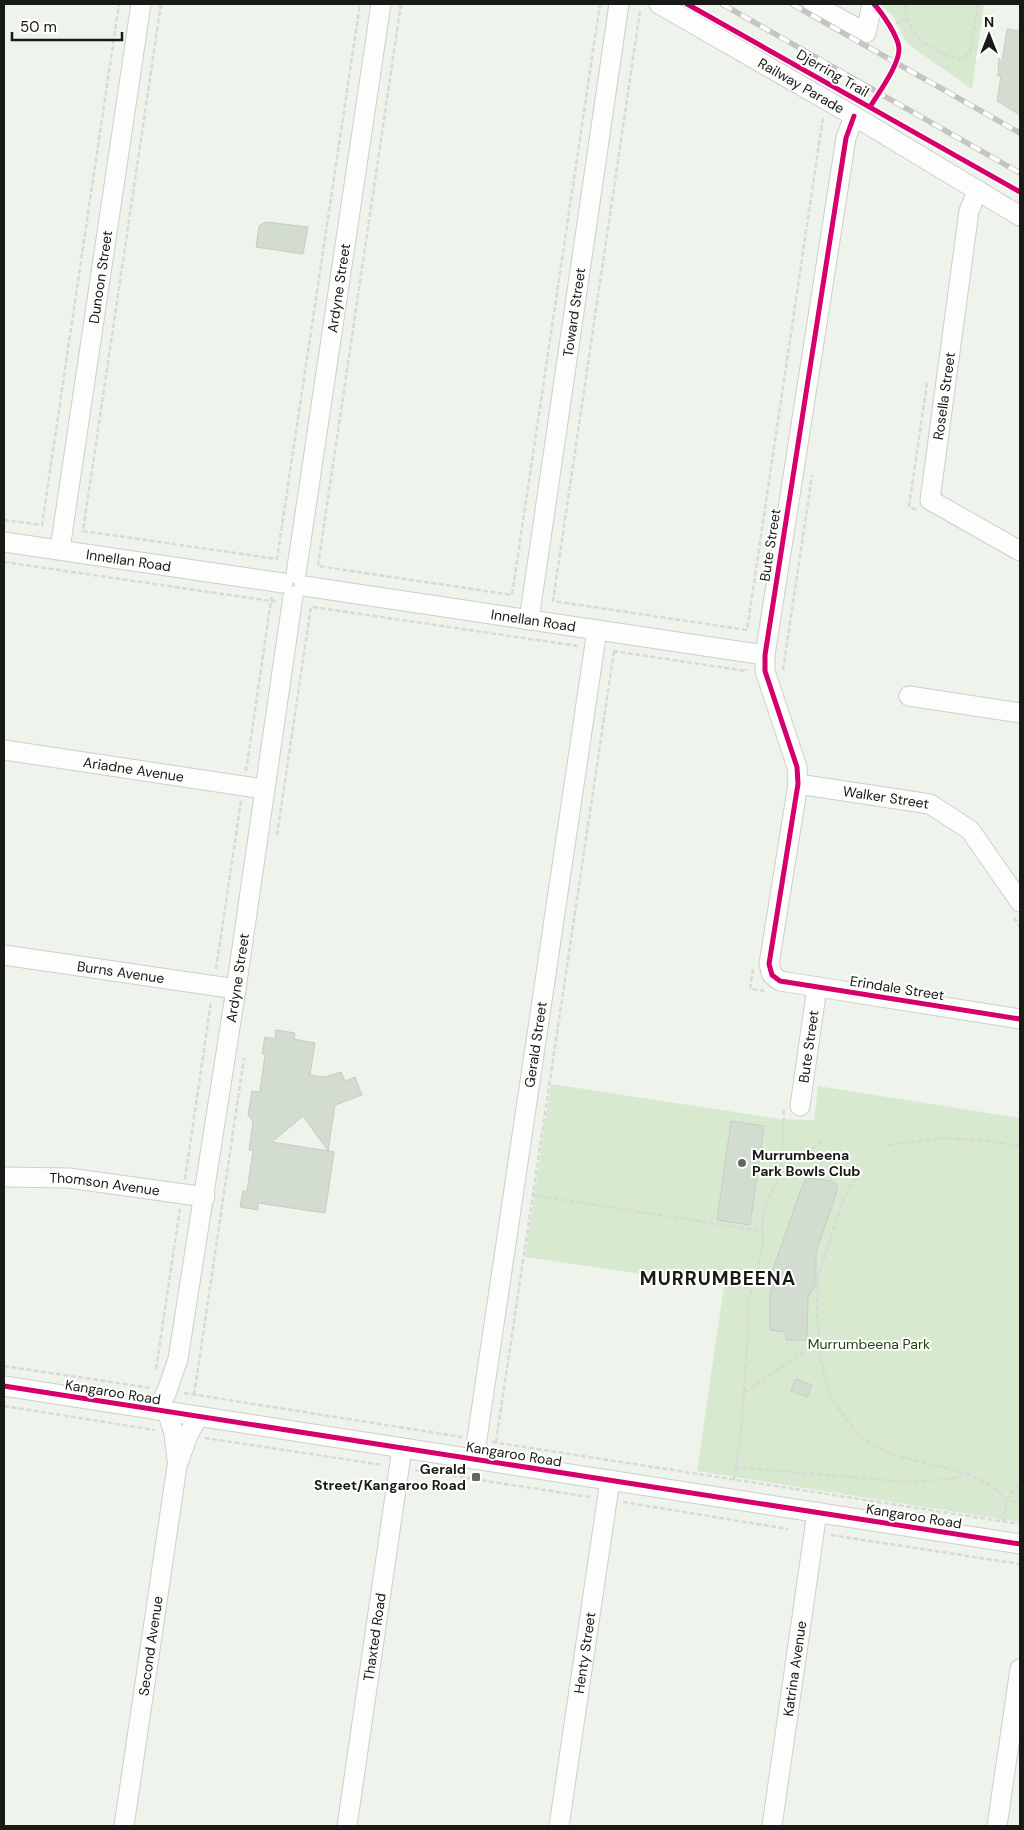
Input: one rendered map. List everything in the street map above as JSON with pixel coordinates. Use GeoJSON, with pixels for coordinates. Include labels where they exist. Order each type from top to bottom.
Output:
{"type":"FeatureCollection","features":[{"type":"Feature","properties":{"kind":"street","name":"Dunoon Street"},"geometry":{"type":"LineString","coordinates":[[60,550],[141,4]]}},
{"type":"Feature","properties":{"kind":"street","name":"Ardyne Street"},"geometry":{"type":"LineString","coordinates":[[176,1413],[174,1392],[178,1359],[236,989],[381,4]]}},
{"type":"Feature","properties":{"kind":"street","name":"Toward Street"},"geometry":{"type":"LineString","coordinates":[[529,620],[619,4]]}},
{"type":"Feature","properties":{"kind":"street","name":"Railway Parade"},"geometry":{"type":"LineString","coordinates":[[658,4],[854,116],[1020,216]]}},
{"type":"Feature","properties":{"kind":"street"},"geometry":{"type":"LineString","coordinates":[[813,4],[866,32],[871,7]]}},
{"type":"Feature","properties":{"kind":"street","name":"Bute Street"},"geometry":{"type":"LineString","coordinates":[[772,984],[768,964],[798,784],[797,767],[765,671],[765,654],[844,148],[854,116]]}},
{"type":"Feature","properties":{"kind":"street","name":"Rosella Street"},"geometry":{"type":"LineString","coordinates":[[978,190],[969,210],[930,500],[1020,551]]}},
{"type":"Feature","properties":{"kind":"street","name":"Innellan Road"},"geometry":{"type":"LineString","coordinates":[[4,542],[765,654]]}},
{"type":"Feature","properties":{"kind":"street","name":"Gerald Street"},"geometry":{"type":"LineString","coordinates":[[474,1459],[486,1441],[524,1194],[597,630]]}},
{"type":"Feature","properties":{"kind":"street"},"geometry":{"type":"LineString","coordinates":[[909,696],[1020,713]]}},
{"type":"Feature","properties":{"kind":"street","name":"Ariadne Avenue"},"geometry":{"type":"LineString","coordinates":[[4,750],[264,789]]}},
{"type":"Feature","properties":{"kind":"street","name":"Walker Street"},"geometry":{"type":"LineString","coordinates":[[798,784],[930,804],[970,830],[1015,907]]}},
{"type":"Feature","properties":{"kind":"street","name":"Burns Avenue"},"geometry":{"type":"LineString","coordinates":[[4,955],[236,989]]}},
{"type":"Feature","properties":{"kind":"street","name":"Erindale Street"},"geometry":{"type":"LineString","coordinates":[[772,984],[780,981],[1020,1019]]}},
{"type":"Feature","properties":{"kind":"street","name":"Bute Street"},"geometry":{"type":"LineString","coordinates":[[800,1106],[816,987]]}},
{"type":"Feature","properties":{"kind":"street","name":"Thomson Avenue"},"geometry":{"type":"LineString","coordinates":[[4,1176],[69,1178],[204,1197]]}},
{"type":"Feature","properties":{"kind":"street","name":"Kangaroo Road"},"geometry":{"type":"LineString","coordinates":[[4,1386],[1020,1544]]}},
{"type":"Feature","properties":{"kind":"street","name":"Second Avenue"},"geometry":{"type":"LineString","coordinates":[[124,1826],[178,1466],[188,1435],[176,1413]]}},
{"type":"Feature","properties":{"kind":"street","name":"Second Avenue"},"geometry":{"type":"LineString","coordinates":[[176,1413],[174,1433],[178,1466]]}},
{"type":"Feature","properties":{"kind":"street","name":"Thaxted Road"},"geometry":{"type":"LineString","coordinates":[[347,1826],[402,1448]]}},
{"type":"Feature","properties":{"kind":"street","name":"Henty Street"},"geometry":{"type":"LineString","coordinates":[[559,1826],[610,1480]]}},
{"type":"Feature","properties":{"kind":"street","name":"Katrina Avenue"},"geometry":{"type":"LineString","coordinates":[[772,1826],[817,1512]]}},
{"type":"Feature","properties":{"kind":"street"},"geometry":{"type":"LineString","coordinates":[[997,1826],[1020,1670]]}},
{"type":"Feature","properties":{"kind":"path"},"geometry":{"type":"LineString","coordinates":[[4,520],[42,525],[119,4]]}},
{"type":"Feature","properties":{"kind":"path"},"geometry":{"type":"LineString","coordinates":[[161,4],[83,531],[277,559],[360,4]]}},
{"type":"Feature","properties":{"kind":"path"},"geometry":{"type":"LineString","coordinates":[[401,4],[318,566],[512,595],[600,4]]}},
{"type":"Feature","properties":{"kind":"path"},"geometry":{"type":"LineString","coordinates":[[904,4],[906,6],[906,18],[917,37],[927,46],[945,55],[961,59],[970,52],[978,4]]}},
{"type":"Feature","properties":{"kind":"path"},"geometry":{"type":"LineString","coordinates":[[640,11],[553,601],[747,630],[824,115]]}},
{"type":"Feature","properties":{"kind":"path"},"geometry":{"type":"LineString","coordinates":[[886,22],[891,31],[906,18]]}},
{"type":"Feature","properties":{"kind":"path"},"geometry":{"type":"LineString","coordinates":[[782,678],[812,471]]}},
{"type":"Feature","properties":{"kind":"path"},"geometry":{"type":"LineString","coordinates":[[486,1441],[524,1194],[614,651]]}},
{"type":"Feature","properties":{"kind":"path"},"geometry":{"type":"LineString","coordinates":[[1015,907],[1020,927]]}},
{"type":"Feature","properties":{"kind":"path"},"geometry":{"type":"LineString","coordinates":[[753,969],[750,988],[772,984]]}},
{"type":"Feature","properties":{"kind":"path"},"geometry":{"type":"LineString","coordinates":[[782,1175],[783,1109],[800,1106]]}},
{"type":"Feature","properties":{"kind":"path"},"geometry":{"type":"LineString","coordinates":[[888,1145],[943,1138],[980,1140],[1020,1146]]}},
{"type":"Feature","properties":{"kind":"path"},"geometry":{"type":"LineString","coordinates":[[823,1142],[793,1162],[782,1175],[766,1202],[762,1221],[762,1243],[748,1301],[748,1331],[741,1433],[735,1467],[906,1482],[950,1479],[969,1474]]}},
{"type":"Feature","properties":{"kind":"path"},"geometry":{"type":"LineString","coordinates":[[856,1178],[844,1197],[818,1277],[817,1312],[821,1362],[830,1397],[860,1437],[890,1454],[969,1474],[992,1486],[1007,1499],[1020,1503]]}},
{"type":"Feature","properties":{"kind":"path"},"geometry":{"type":"LineString","coordinates":[[524,1194],[762,1231]]}},
{"type":"Feature","properties":{"kind":"path"},"geometry":{"type":"LineString","coordinates":[[744,1393],[820,1341]]}},
{"type":"Feature","properties":{"kind":"path"},"geometry":{"type":"LineString","coordinates":[[4,1366],[1020,1524]]}},
{"type":"Feature","properties":{"kind":"path"},"geometry":{"type":"LineString","coordinates":[[1000,1541],[1007,1499],[1020,1482]]}},
{"type":"Feature","properties":{"kind":"path"},"geometry":{"type":"LineString","coordinates":[[792,1508],[788,1529],[1020,1564]]}},
{"type":"Feature","properties":{"kind":"green space"},"geometry":{"type":"Polygon","coordinates":[[[880,4],[984,4],[972,89],[907,43],[893,16],[880,4]]]}},
{"type":"Feature","properties":{"kind":"green space","name":"Murrumbeena Park"},"geometry":{"type":"Polygon","coordinates":[[[551,1084],[780,1119],[814,1120],[818,1086],[1020,1118],[1020,1522],[697,1471],[724,1286],[525,1257],[551,1084]]]}},
{"type":"Feature","properties":{"kind":"building"},"geometry":{"type":"Polygon","coordinates":[[[1007,29],[1020,31],[1020,115],[997,101],[1001,76],[998,76],[999,56],[1003,56],[1007,29]]]}},
{"type":"Feature","properties":{"kind":"building"},"geometry":{"type":"Polygon","coordinates":[[[266,222],[308,227],[303,254],[256,247],[259,226],[266,222]]]}},
{"type":"Feature","properties":{"kind":"building"},"geometry":{"type":"Polygon","coordinates":[[[276,1030],[295,1033],[294,1039],[315,1043],[310,1075],[325,1077],[341,1072],[345,1081],[355,1077],[362,1095],[335,1105],[328,1151],[334,1152],[325,1213],[258,1203],[258,1210],[240,1207],[243,1191],[247,1191],[253,1151],[249,1150],[253,1122],[248,1115],[252,1091],[260,1092],[265,1054],[262,1054],[265,1037],[275,1039],[276,1030]],[[303,1116],[272,1142],[328,1151],[303,1116]]]}},
{"type":"Feature","properties":{"kind":"building","name":"Murrumbeena Park Bowls Club"},"geometry":{"type":"Polygon","coordinates":[[[731,1121],[764,1126],[750,1225],[717,1220],[731,1121]]]}},
{"type":"Feature","properties":{"kind":"building"},"geometry":{"type":"Polygon","coordinates":[[[806,1178],[831,1181],[837,1185],[837,1191],[816,1252],[816,1284],[808,1297],[807,1340],[786,1340],[786,1332],[770,1330],[770,1295],[772,1286],[770,1278],[806,1178]]]}},
{"type":"Feature","properties":{"kind":"building"},"geometry":{"type":"Polygon","coordinates":[[[796,1379],[812,1385],[807,1397],[791,1391],[796,1379]]]}},
{"type":"Feature","properties":{"kind":"railway"},"geometry":{"type":"LineString","coordinates":[[722,4],[1020,173]]}},
{"type":"Feature","properties":{"kind":"railway"},"geometry":{"type":"LineString","coordinates":[[792,4],[1020,133]]}},
{"type":"Feature","properties":{"kind":"cycle path","name":"Djerring Trail"},"geometry":{"type":"LineString","coordinates":[[687,4],[1020,192]]}},
{"type":"Feature","properties":{"kind":"cycle path","name":"Djerring Trail"},"geometry":{"type":"LineString","coordinates":[[870,107],[893,70],[899,48],[893,31],[874,4]]}},
{"type":"Feature","properties":{"kind":"cycle path"},"geometry":{"type":"LineString","coordinates":[[854,116],[846,138],[765,655],[765,671],[797,767],[798,784],[769,964],[772,975],[780,981],[1020,1019]]}},
{"type":"Feature","properties":{"kind":"cycle path"},"geometry":{"type":"LineString","coordinates":[[4,1386],[1020,1544]]}},
{"type":"Feature","properties":{"kind":"place","name":"Murrumbeena Park Bowls Club"},"geometry":{"type":"Point","coordinates":[742,1163]}},
{"type":"Feature","properties":{"kind":"place","name":"Gerald Street/Kangaroo Road"},"geometry":{"type":"Point","coordinates":[476,1477]}},
{"type":"Feature","properties":{"kind":"district","name":"MURRUMBEENA"},"geometry":{"type":"Point","coordinates":[718,1278]}}]}
